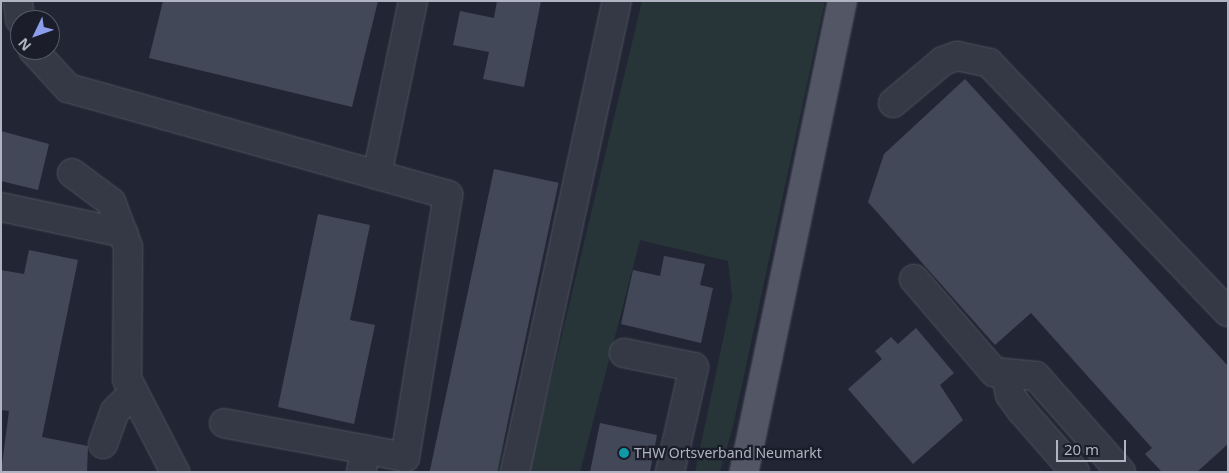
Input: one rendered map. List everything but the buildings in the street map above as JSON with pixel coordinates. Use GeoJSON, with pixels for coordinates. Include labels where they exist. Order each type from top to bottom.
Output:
{"type":"FeatureCollection","features":[{"type":"Feature","properties":{"kind":"main road"},"geometry":{"type":"LineString","coordinates":[[744,472],[842,1]]}},
{"type":"Feature","properties":{"kind":"street"},"geometry":{"type":"LineString","coordinates":[[377,175],[413,1]]}},
{"type":"Feature","properties":{"kind":"street"},"geometry":{"type":"LineString","coordinates":[[516,472],[616,1]]}},
{"type":"Feature","properties":{"kind":"street"},"geometry":{"type":"LineString","coordinates":[[893,103],[943,60],[957,56],[989,63],[1228,312]]}},
{"type":"Feature","properties":{"kind":"street"},"geometry":{"type":"LineString","coordinates":[[42,60],[68,88],[448,195],[404,464],[364,461],[224,423]]}},
{"type":"Feature","properties":{"kind":"street"},"geometry":{"type":"LineString","coordinates":[[72,173],[111,202],[128,247],[125,351],[132,394],[175,472]]}},
{"type":"Feature","properties":{"kind":"street"},"geometry":{"type":"LineString","coordinates":[[1,207],[122,233]]}},
{"type":"Feature","properties":{"kind":"street"},"geometry":{"type":"LineString","coordinates":[[914,279],[994,372],[1006,376],[1036,376],[1121,472]]}},
{"type":"Feature","properties":{"kind":"street"},"geometry":{"type":"LineString","coordinates":[[624,353],[694,367],[670,472]]}},
{"type":"Feature","properties":{"kind":"street"},"geometry":{"type":"LineString","coordinates":[[1006,376],[1010,394],[1021,410],[1075,472]]}},
{"type":"Feature","properties":{"kind":"street"},"geometry":{"type":"LineString","coordinates":[[103,444],[115,410],[132,394]]}},
{"type":"Feature","properties":{"kind":"shaded area"},"geometry":{"type":"Polygon","coordinates":[[[642,1],[825,1],[733,426],[720,472],[695,472],[732,297],[728,261],[640,240],[580,472],[529,472],[642,1]]]}},
{"type":"Feature","properties":{"kind":"shaded area"},"geometry":{"type":"Polygon","coordinates":[[[520,350],[499,472],[492,472],[520,350]]]}},
{"type":"Feature","properties":{"kind":"place","name":"THW Ortsverband Neumarkt"},"geometry":{"type":"Point","coordinates":[624,453]}}]}
